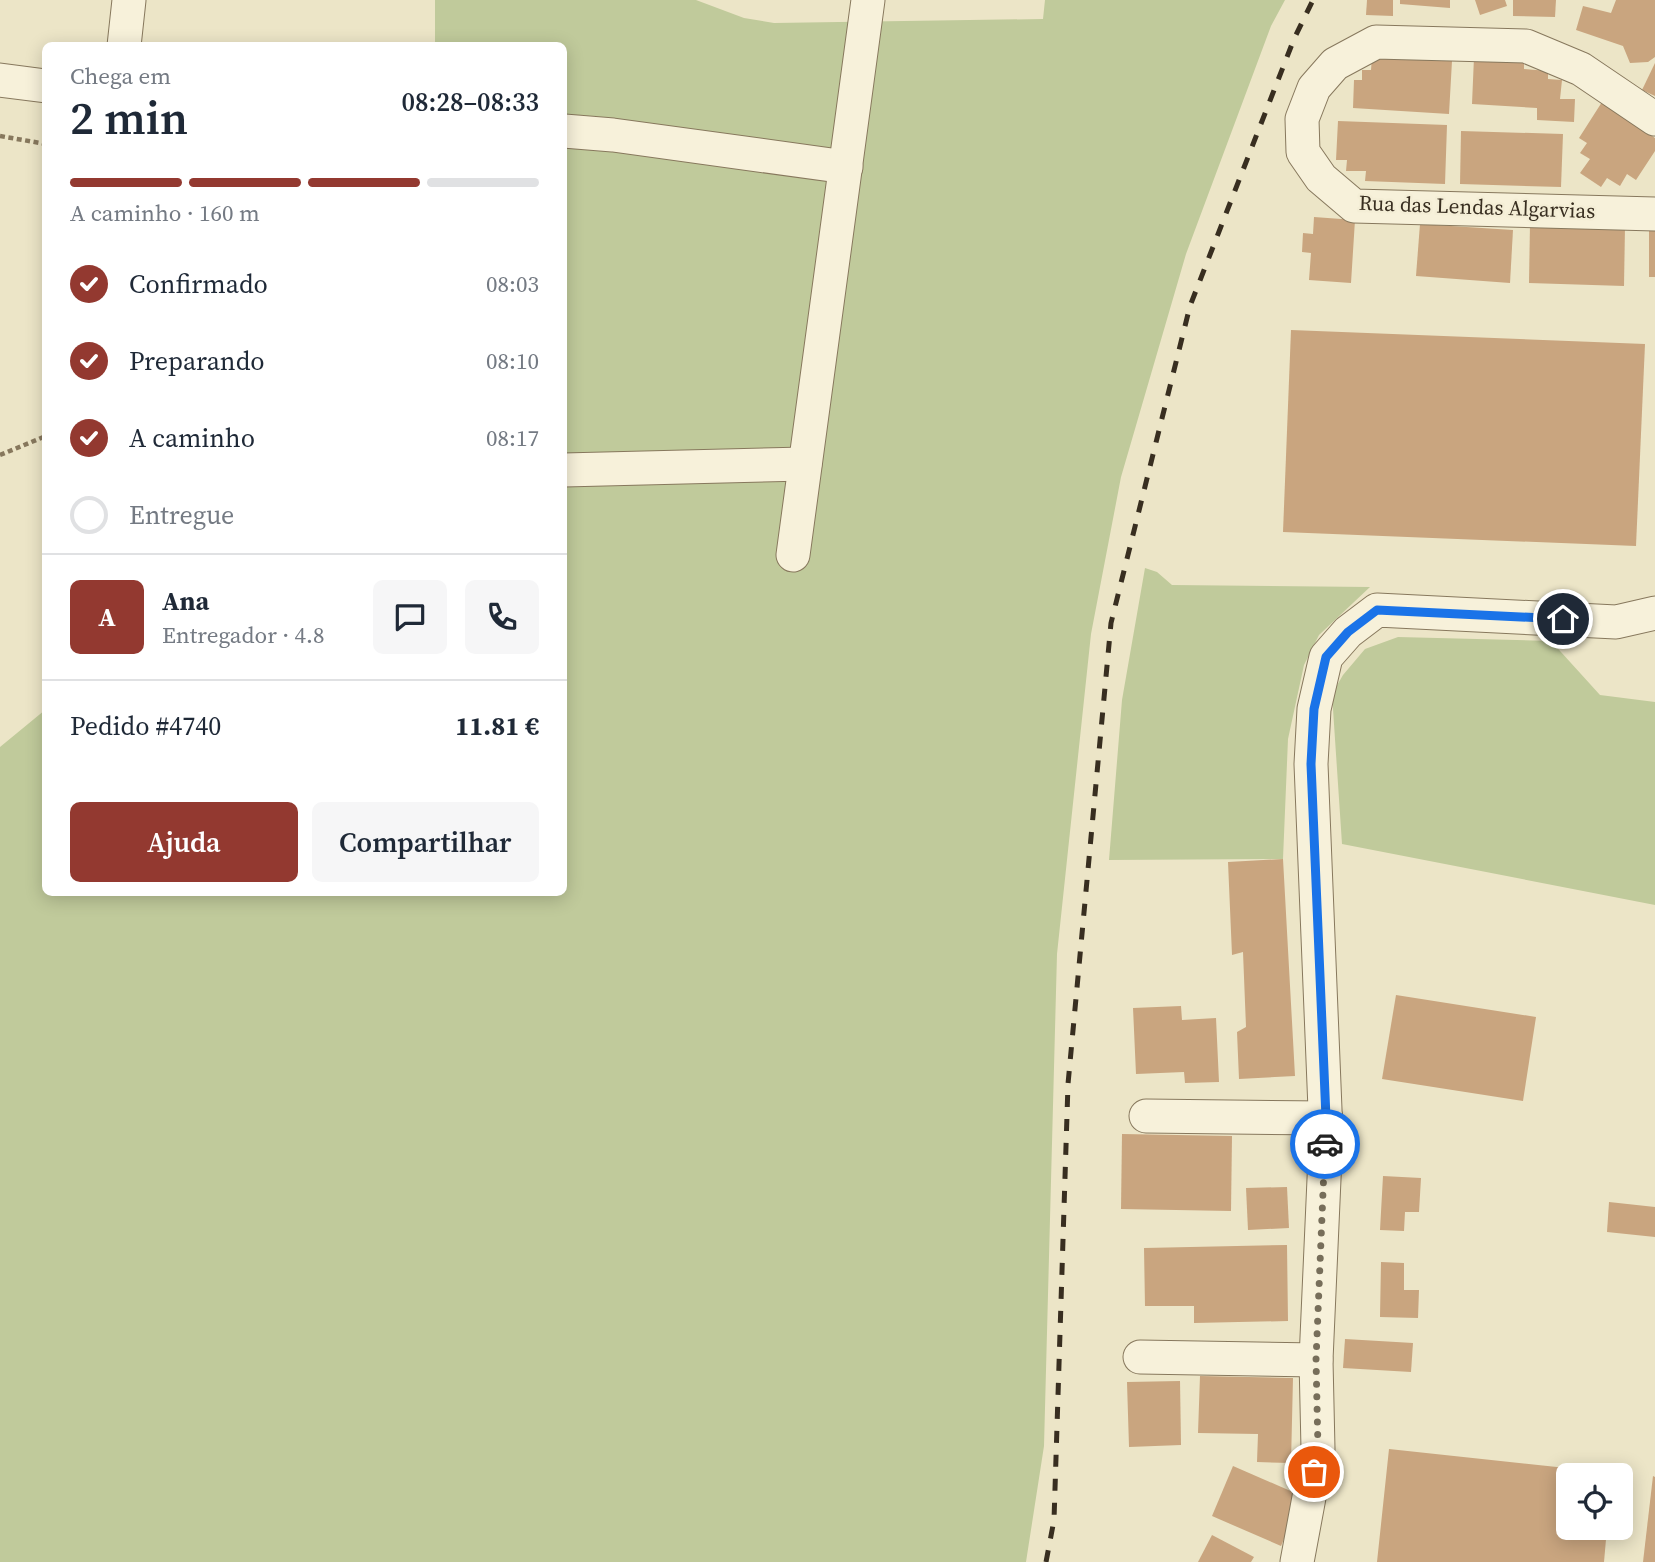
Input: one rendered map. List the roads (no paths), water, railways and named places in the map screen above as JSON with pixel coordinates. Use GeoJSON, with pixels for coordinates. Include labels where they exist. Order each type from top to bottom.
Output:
{"type":"FeatureCollection","features":[{"type":"Feature","properties":{"kind":"street"},"geometry":{"type":"LineString","coordinates":[[124,42],[129,0]]}},
{"type":"Feature","properties":{"kind":"street"},"geometry":{"type":"LineString","coordinates":[[793,555],[868,0]]}},
{"type":"Feature","properties":{"kind":"street","name":"Rua das Lendas Algarvias"},"geometry":{"type":"LineString","coordinates":[[1655,119],[1581,69],[1526,46],[1376,42],[1335,64],[1314,88],[1302,119],[1303,152],[1321,178],[1354,206],[1655,214]]}},
{"type":"Feature","properties":{"kind":"street"},"geometry":{"type":"LineString","coordinates":[[0,80],[42,85]]}},
{"type":"Feature","properties":{"kind":"street"},"geometry":{"type":"LineString","coordinates":[[567,131],[613,135],[846,167]]}},
{"type":"Feature","properties":{"kind":"street"},"geometry":{"type":"LineString","coordinates":[[567,470],[805,464]]}},
{"type":"Feature","properties":{"kind":"street"},"geometry":{"type":"LineString","coordinates":[[1297,1562],[1318,1449],[1316,1360],[1326,1118],[1311,764],[1314,709],[1326,657],[1348,632],[1377,610],[1616,622],[1655,613]]}},
{"type":"Feature","properties":{"kind":"street"},"geometry":{"type":"LineString","coordinates":[[1146,1116],[1326,1118]]}},
{"type":"Feature","properties":{"kind":"street"},"geometry":{"type":"LineString","coordinates":[[1140,1357],[1316,1360]]}},
{"type":"Feature","properties":{"kind":"railway"},"geometry":{"type":"LineString","coordinates":[[1046,1562],[1054,1520],[1068,1084],[1111,623],[1190,306],[1294,39],[1313,0]]}}]}
